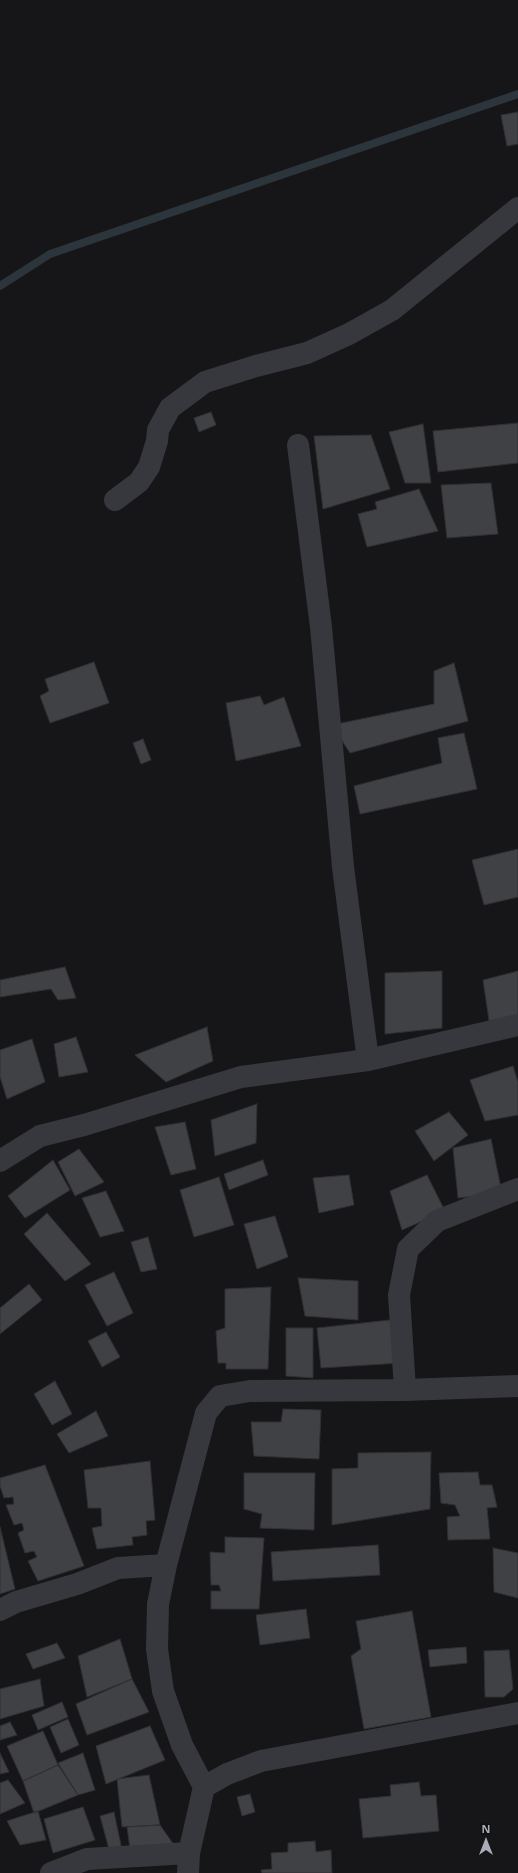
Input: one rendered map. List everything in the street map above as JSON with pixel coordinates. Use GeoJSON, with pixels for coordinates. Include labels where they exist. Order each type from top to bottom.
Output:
{"type":"FeatureCollection","features":[{"type":"Feature","properties":{"kind":"street"},"geometry":{"type":"LineString","coordinates":[[115,500],[139,482],[149,467],[157,441],[158,430],[170,408],[205,382],[256,366],[307,353],[349,334],[392,310],[518,208]]}},
{"type":"Feature","properties":{"kind":"street"},"geometry":{"type":"LineString","coordinates":[[298,445],[321,627],[343,867],[368,1060]]}},
{"type":"Feature","properties":{"kind":"street"},"geometry":{"type":"LineString","coordinates":[[0,1162],[40,1136],[84,1125],[241,1077],[368,1060],[518,1025]]}},
{"type":"Feature","properties":{"kind":"street"},"geometry":{"type":"LineString","coordinates":[[405,1390],[399,1295],[408,1250],[437,1221],[518,1189]]}},
{"type":"Feature","properties":{"kind":"street"},"geometry":{"type":"LineString","coordinates":[[51,1873],[86,1859],[189,1863],[204,1787],[182,1746],[163,1691],[157,1649],[158,1604],[166,1565],[206,1413],[220,1396],[250,1391],[405,1390],[518,1386]]}},
{"type":"Feature","properties":{"kind":"street"},"geometry":{"type":"LineString","coordinates":[[0,1610],[16,1602],[77,1584],[118,1568],[166,1565]]}},
{"type":"Feature","properties":{"kind":"street"},"geometry":{"type":"LineString","coordinates":[[204,1787],[227,1774],[261,1761],[518,1713]]}},
{"type":"Feature","properties":{"kind":"building"},"geometry":{"type":"Polygon","coordinates":[[[518,112],[518,144],[507,146],[501,115],[518,112]]]}},
{"type":"Feature","properties":{"kind":"building"},"geometry":{"type":"Polygon","coordinates":[[[211,412],[216,425],[199,432],[194,418],[211,412]]]}},
{"type":"Feature","properties":{"kind":"building"},"geometry":{"type":"Polygon","coordinates":[[[518,423],[518,463],[438,472],[433,431],[518,423]]]}},
{"type":"Feature","properties":{"kind":"building"},"geometry":{"type":"Polygon","coordinates":[[[423,424],[431,483],[405,483],[389,432],[423,424]]]}},
{"type":"Feature","properties":{"kind":"building"},"geometry":{"type":"Polygon","coordinates":[[[371,435],[390,489],[323,509],[314,436],[371,435]]]}},
{"type":"Feature","properties":{"kind":"building"},"geometry":{"type":"Polygon","coordinates":[[[491,483],[498,534],[447,538],[441,485],[491,483]]]}},
{"type":"Feature","properties":{"kind":"building"},"geometry":{"type":"Polygon","coordinates":[[[419,489],[438,531],[367,547],[358,514],[377,509],[375,502],[419,489]]]}},
{"type":"Feature","properties":{"kind":"building"},"geometry":{"type":"Polygon","coordinates":[[[94,662],[109,703],[50,723],[40,696],[49,691],[45,679],[94,662]]]}},
{"type":"Feature","properties":{"kind":"building"},"geometry":{"type":"Polygon","coordinates":[[[454,663],[468,721],[350,753],[332,725],[434,704],[434,671],[454,663]]]}},
{"type":"Feature","properties":{"kind":"building"},"geometry":{"type":"Polygon","coordinates":[[[260,696],[264,705],[284,697],[301,746],[236,761],[226,703],[260,696]]]}},
{"type":"Feature","properties":{"kind":"building"},"geometry":{"type":"Polygon","coordinates":[[[464,733],[477,789],[360,814],[354,786],[442,763],[438,738],[464,733]]]}},
{"type":"Feature","properties":{"kind":"building"},"geometry":{"type":"Polygon","coordinates":[[[143,739],[151,760],[141,764],[133,743],[143,739]]]}},
{"type":"Feature","properties":{"kind":"building"},"geometry":{"type":"Polygon","coordinates":[[[518,849],[518,897],[484,905],[472,860],[518,849]]]}},
{"type":"Feature","properties":{"kind":"building"},"geometry":{"type":"Polygon","coordinates":[[[65,967],[76,998],[58,1000],[51,989],[0,997],[0,980],[65,967]]]}},
{"type":"Feature","properties":{"kind":"building"},"geometry":{"type":"Polygon","coordinates":[[[442,971],[442,1028],[385,1034],[385,973],[442,971]]]}},
{"type":"Feature","properties":{"kind":"building"},"geometry":{"type":"Polygon","coordinates":[[[518,971],[518,1020],[490,1027],[483,980],[518,971]]]}},
{"type":"Feature","properties":{"kind":"building"},"geometry":{"type":"Polygon","coordinates":[[[207,1027],[213,1061],[166,1082],[135,1055],[207,1027]]]}},
{"type":"Feature","properties":{"kind":"building"},"geometry":{"type":"Polygon","coordinates":[[[76,1037],[88,1072],[59,1077],[54,1044],[76,1037]]]}},
{"type":"Feature","properties":{"kind":"building"},"geometry":{"type":"Polygon","coordinates":[[[32,1039],[45,1082],[7,1099],[0,1077],[0,1050],[32,1039]]]}},
{"type":"Feature","properties":{"kind":"building"},"geometry":{"type":"Polygon","coordinates":[[[513,1066],[518,1082],[518,1115],[485,1121],[470,1080],[513,1066]]]}},
{"type":"Feature","properties":{"kind":"building"},"geometry":{"type":"Polygon","coordinates":[[[257,1104],[256,1143],[215,1156],[211,1120],[257,1104]]]}},
{"type":"Feature","properties":{"kind":"building"},"geometry":{"type":"Polygon","coordinates":[[[449,1112],[468,1135],[434,1161],[415,1131],[449,1112]]]}},
{"type":"Feature","properties":{"kind":"building"},"geometry":{"type":"Polygon","coordinates":[[[185,1122],[196,1169],[171,1175],[155,1127],[185,1122]]]}},
{"type":"Feature","properties":{"kind":"building"},"geometry":{"type":"Polygon","coordinates":[[[491,1139],[502,1193],[458,1198],[453,1148],[491,1139]]]}},
{"type":"Feature","properties":{"kind":"building"},"geometry":{"type":"Polygon","coordinates":[[[79,1149],[104,1182],[75,1196],[58,1162],[79,1149]]]}},
{"type":"Feature","properties":{"kind":"building"},"geometry":{"type":"Polygon","coordinates":[[[53,1160],[70,1190],[25,1218],[8,1196],[53,1160]]]}},
{"type":"Feature","properties":{"kind":"building"},"geometry":{"type":"Polygon","coordinates":[[[263,1160],[268,1175],[229,1190],[224,1174],[263,1160]]]}},
{"type":"Feature","properties":{"kind":"building"},"geometry":{"type":"Polygon","coordinates":[[[349,1175],[354,1205],[319,1213],[313,1178],[349,1175]]]}},
{"type":"Feature","properties":{"kind":"building"},"geometry":{"type":"Polygon","coordinates":[[[427,1175],[445,1211],[402,1230],[390,1191],[427,1175]]]}},
{"type":"Feature","properties":{"kind":"building"},"geometry":{"type":"Polygon","coordinates":[[[219,1177],[234,1225],[194,1237],[180,1190],[219,1177]]]}},
{"type":"Feature","properties":{"kind":"building"},"geometry":{"type":"Polygon","coordinates":[[[106,1191],[124,1231],[100,1237],[82,1198],[106,1191]]]}},
{"type":"Feature","properties":{"kind":"building"},"geometry":{"type":"Polygon","coordinates":[[[47,1213],[91,1264],[65,1281],[24,1234],[47,1213]]]}},
{"type":"Feature","properties":{"kind":"building"},"geometry":{"type":"Polygon","coordinates":[[[275,1216],[288,1257],[257,1269],[244,1224],[275,1216]]]}},
{"type":"Feature","properties":{"kind":"building"},"geometry":{"type":"Polygon","coordinates":[[[148,1237],[157,1269],[141,1272],[131,1242],[148,1237]]]}},
{"type":"Feature","properties":{"kind":"building"},"geometry":{"type":"Polygon","coordinates":[[[114,1272],[133,1313],[107,1326],[85,1285],[114,1272]]]}},
{"type":"Feature","properties":{"kind":"building"},"geometry":{"type":"Polygon","coordinates":[[[298,1278],[358,1281],[358,1320],[305,1316],[298,1278]]]}},
{"type":"Feature","properties":{"kind":"building"},"geometry":{"type":"Polygon","coordinates":[[[29,1284],[42,1300],[0,1334],[0,1308],[29,1284]]]}},
{"type":"Feature","properties":{"kind":"building"},"geometry":{"type":"Polygon","coordinates":[[[271,1287],[268,1369],[226,1369],[226,1363],[218,1363],[216,1331],[225,1328],[225,1289],[271,1287]]]}},
{"type":"Feature","properties":{"kind":"building"},"geometry":{"type":"Polygon","coordinates":[[[390,1320],[400,1363],[321,1368],[317,1328],[390,1320]]]}},
{"type":"Feature","properties":{"kind":"building"},"geometry":{"type":"Polygon","coordinates":[[[286,1328],[313,1328],[313,1378],[286,1376],[286,1328]]]}},
{"type":"Feature","properties":{"kind":"building"},"geometry":{"type":"Polygon","coordinates":[[[106,1332],[120,1357],[102,1367],[88,1341],[106,1332]]]}},
{"type":"Feature","properties":{"kind":"building"},"geometry":{"type":"Polygon","coordinates":[[[55,1381],[72,1414],[52,1425],[34,1394],[55,1381]]]}},
{"type":"Feature","properties":{"kind":"building"},"geometry":{"type":"Polygon","coordinates":[[[283,1409],[321,1410],[319,1459],[254,1456],[251,1422],[281,1422],[283,1409]]]}},
{"type":"Feature","properties":{"kind":"building"},"geometry":{"type":"Polygon","coordinates":[[[96,1411],[108,1436],[69,1453],[57,1434],[96,1411]]]}},
{"type":"Feature","properties":{"kind":"building"},"geometry":{"type":"Polygon","coordinates":[[[431,1452],[430,1509],[332,1525],[332,1469],[358,1468],[358,1453],[431,1452]]]}},
{"type":"Feature","properties":{"kind":"building"},"geometry":{"type":"Polygon","coordinates":[[[150,1461],[155,1520],[146,1521],[147,1535],[132,1537],[133,1545],[97,1549],[92,1528],[102,1526],[101,1508],[88,1508],[84,1470],[150,1461]]]}},
{"type":"Feature","properties":{"kind":"building"},"geometry":{"type":"Polygon","coordinates":[[[45,1465],[84,1566],[38,1581],[28,1561],[37,1557],[34,1551],[25,1553],[18,1533],[24,1530],[22,1523],[14,1525],[6,1505],[14,1504],[13,1497],[4,1498],[0,1486],[0,1478],[45,1465]]]}},
{"type":"Feature","properties":{"kind":"building"},"geometry":{"type":"Polygon","coordinates":[[[478,1472],[480,1485],[492,1485],[497,1507],[487,1508],[490,1539],[448,1540],[447,1517],[460,1516],[455,1505],[441,1503],[439,1473],[478,1472]]]}},
{"type":"Feature","properties":{"kind":"building"},"geometry":{"type":"Polygon","coordinates":[[[244,1473],[315,1473],[314,1530],[260,1528],[262,1514],[244,1509],[244,1473]]]}},
{"type":"Feature","properties":{"kind":"building"},"geometry":{"type":"Polygon","coordinates":[[[0,1527],[15,1589],[0,1594],[0,1527]]]}},
{"type":"Feature","properties":{"kind":"building"},"geometry":{"type":"Polygon","coordinates":[[[225,1537],[264,1538],[259,1609],[211,1609],[211,1591],[221,1591],[219,1585],[211,1585],[210,1552],[225,1553],[225,1537]]]}},
{"type":"Feature","properties":{"kind":"building"},"geometry":{"type":"Polygon","coordinates":[[[378,1545],[380,1575],[273,1581],[271,1552],[378,1545]]]}},
{"type":"Feature","properties":{"kind":"building"},"geometry":{"type":"Polygon","coordinates":[[[493,1548],[518,1553],[518,1598],[494,1592],[493,1548]]]}},
{"type":"Feature","properties":{"kind":"building"},"geometry":{"type":"Polygon","coordinates":[[[306,1609],[310,1638],[260,1645],[256,1615],[306,1609]]]}},
{"type":"Feature","properties":{"kind":"building"},"geometry":{"type":"Polygon","coordinates":[[[412,1611],[431,1717],[364,1729],[351,1656],[361,1649],[356,1621],[412,1611]]]}},
{"type":"Feature","properties":{"kind":"building"},"geometry":{"type":"Polygon","coordinates":[[[120,1639],[132,1679],[87,1697],[78,1656],[120,1639]]]}},
{"type":"Feature","properties":{"kind":"building"},"geometry":{"type":"Polygon","coordinates":[[[57,1643],[65,1658],[33,1669],[26,1654],[57,1643]]]}},
{"type":"Feature","properties":{"kind":"building"},"geometry":{"type":"Polygon","coordinates":[[[466,1647],[467,1663],[430,1667],[428,1650],[466,1647]]]}},
{"type":"Feature","properties":{"kind":"building"},"geometry":{"type":"Polygon","coordinates":[[[509,1650],[513,1689],[504,1697],[485,1697],[484,1651],[509,1650]]]}},
{"type":"Feature","properties":{"kind":"building"},"geometry":{"type":"Polygon","coordinates":[[[40,1679],[44,1706],[0,1719],[0,1689],[40,1679]]]}},
{"type":"Feature","properties":{"kind":"building"},"geometry":{"type":"Polygon","coordinates":[[[132,1679],[149,1712],[87,1735],[76,1704],[132,1679]]]}},
{"type":"Feature","properties":{"kind":"building"},"geometry":{"type":"Polygon","coordinates":[[[62,1702],[68,1717],[38,1730],[32,1715],[62,1702]]]}},
{"type":"Feature","properties":{"kind":"building"},"geometry":{"type":"Polygon","coordinates":[[[68,1719],[79,1745],[61,1753],[50,1727],[68,1719]]]}},
{"type":"Feature","properties":{"kind":"building"},"geometry":{"type":"Polygon","coordinates":[[[10,1722],[17,1735],[0,1740],[0,1726],[10,1722]]]}},
{"type":"Feature","properties":{"kind":"building"},"geometry":{"type":"Polygon","coordinates":[[[150,1726],[165,1760],[106,1784],[96,1746],[150,1726]]]}},
{"type":"Feature","properties":{"kind":"building"},"geometry":{"type":"Polygon","coordinates":[[[43,1731],[58,1765],[23,1781],[7,1746],[43,1731]]]}},
{"type":"Feature","properties":{"kind":"building"},"geometry":{"type":"Polygon","coordinates":[[[0,1753],[9,1772],[0,1774],[0,1753]]]}},
{"type":"Feature","properties":{"kind":"building"},"geometry":{"type":"Polygon","coordinates":[[[83,1753],[95,1790],[78,1795],[58,1763],[83,1753]]]}},
{"type":"Feature","properties":{"kind":"building"},"geometry":{"type":"Polygon","coordinates":[[[58,1765],[78,1795],[34,1813],[23,1781],[58,1765]]]}},
{"type":"Feature","properties":{"kind":"building"},"geometry":{"type":"Polygon","coordinates":[[[149,1775],[160,1825],[122,1827],[117,1779],[149,1775]]]}},
{"type":"Feature","properties":{"kind":"building"},"geometry":{"type":"Polygon","coordinates":[[[8,1780],[25,1803],[0,1814],[0,1783],[8,1780]]]}},
{"type":"Feature","properties":{"kind":"building"},"geometry":{"type":"Polygon","coordinates":[[[419,1782],[421,1796],[436,1795],[439,1831],[363,1838],[359,1799],[391,1796],[390,1785],[419,1782]]]}},
{"type":"Feature","properties":{"kind":"building"},"geometry":{"type":"Polygon","coordinates":[[[250,1794],[255,1812],[242,1816],[237,1797],[250,1794]]]}},
{"type":"Feature","properties":{"kind":"building"},"geometry":{"type":"Polygon","coordinates":[[[83,1807],[95,1840],[53,1853],[44,1819],[83,1807]]]}},
{"type":"Feature","properties":{"kind":"building"},"geometry":{"type":"Polygon","coordinates":[[[38,1811],[46,1840],[20,1845],[7,1821],[38,1811]]]}},
{"type":"Feature","properties":{"kind":"building"},"geometry":{"type":"Polygon","coordinates":[[[114,1812],[122,1850],[110,1853],[100,1816],[114,1812]]]}},
{"type":"Feature","properties":{"kind":"building"},"geometry":{"type":"Polygon","coordinates":[[[160,1825],[174,1845],[130,1849],[127,1827],[160,1825]]]}},
{"type":"Feature","properties":{"kind":"building"},"geometry":{"type":"Polygon","coordinates":[[[315,1841],[316,1852],[331,1850],[332,1873],[262,1873],[261,1870],[272,1869],[271,1853],[288,1852],[288,1843],[315,1841]]]}},
{"type":"Feature","properties":{"kind":"waterway"},"geometry":{"type":"LineString","coordinates":[[0,286],[50,254],[518,94]]}}]}
